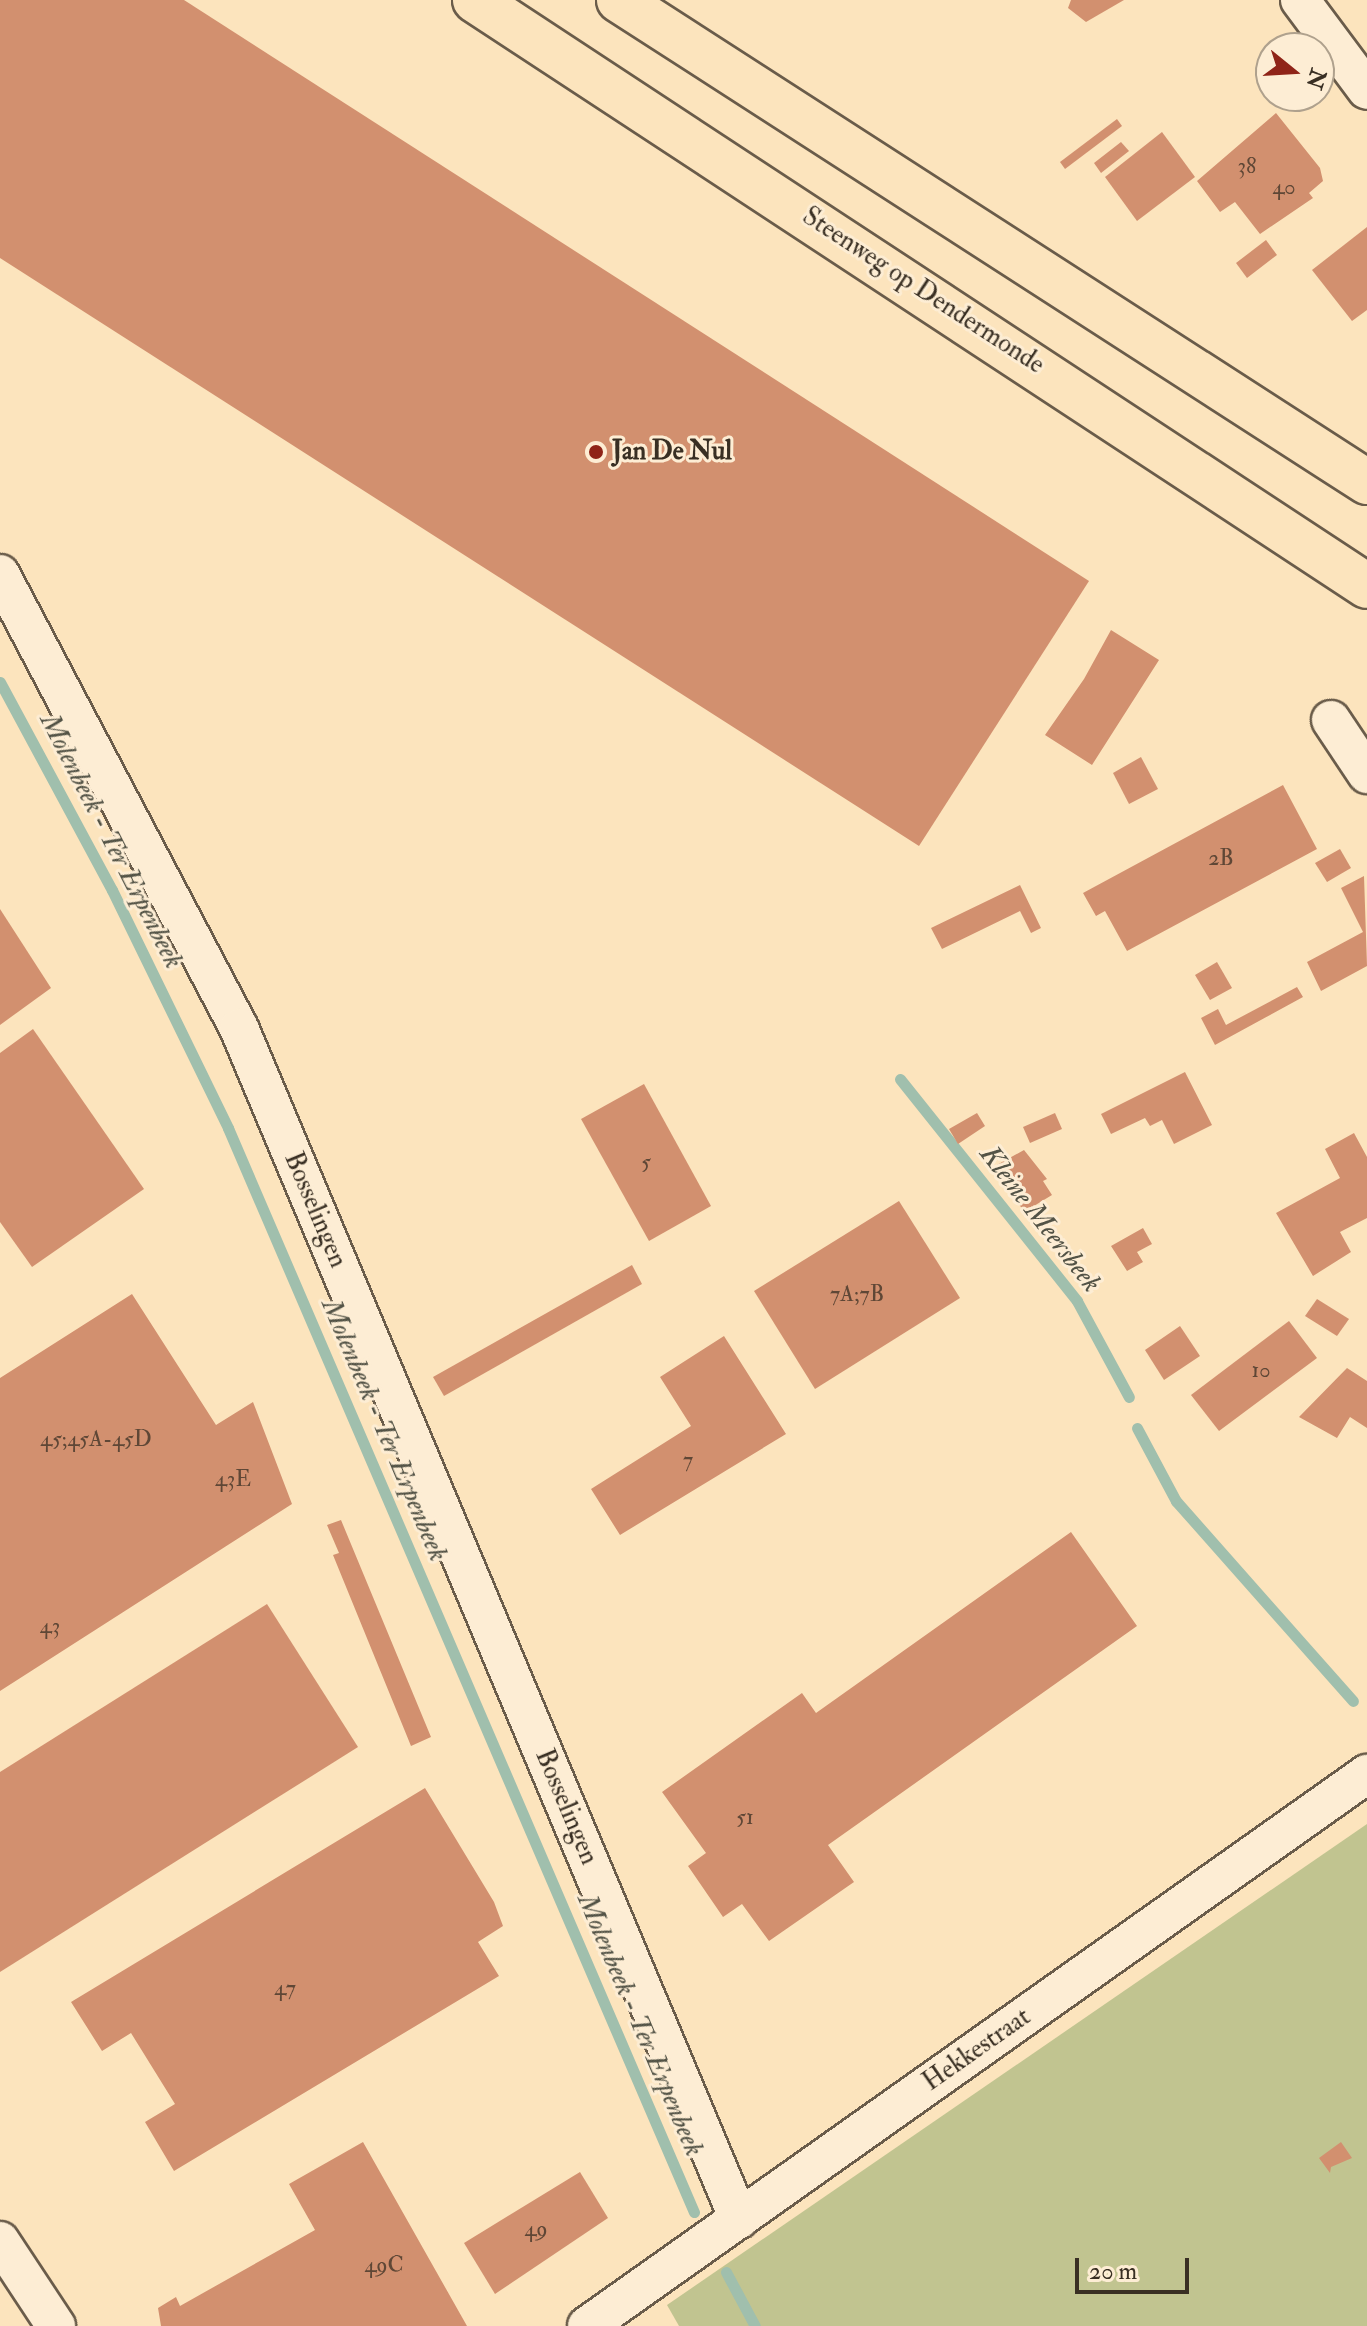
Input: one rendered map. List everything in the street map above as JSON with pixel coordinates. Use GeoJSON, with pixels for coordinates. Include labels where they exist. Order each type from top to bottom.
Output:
{"type":"FeatureCollection","features":[{"type":"Feature","properties":{"kind":"main road","name":"Steenweg op Dendermonde"},"geometry":{"type":"LineString","coordinates":[[475,0],[1367,586]]}},
{"type":"Feature","properties":{"kind":"main road"},"geometry":{"type":"LineString","coordinates":[[619,0],[1367,482]]}},
{"type":"Feature","properties":{"kind":"street"},"geometry":{"type":"LineString","coordinates":[[1300,0],[1367,90]]}},
{"type":"Feature","properties":{"kind":"street","name":"Bosselingen"},"geometry":{"type":"LineString","coordinates":[[0,574],[239,1028],[739,2219]]}},
{"type":"Feature","properties":{"kind":"street"},"geometry":{"type":"LineString","coordinates":[[1331,720],[1367,774]]}},
{"type":"Feature","properties":{"kind":"street","name":"Hekkestraat"},"geometry":{"type":"LineString","coordinates":[[587,2326],[1367,1774]]}},
{"type":"Feature","properties":{"kind":"street"},"geometry":{"type":"LineString","coordinates":[[0,2241],[56,2326]]}},
{"type":"Feature","properties":{"kind":"green space"},"geometry":{"type":"Polygon","coordinates":[[[1367,1824],[1367,2326],[679,2326],[667,2305],[1367,1824]]]}},
{"type":"Feature","properties":{"kind":"building","name":"Jan De Nul"},"geometry":{"type":"Polygon","coordinates":[[[0,0],[184,0],[1089,581],[919,846],[0,258],[0,0]]]}},
{"type":"Feature","properties":{"kind":"building"},"geometry":{"type":"Polygon","coordinates":[[[1071,0],[1124,0],[1086,22],[1068,8],[1071,0]]]}},
{"type":"Feature","properties":{"kind":"building"},"geometry":{"type":"Polygon","coordinates":[[[1276,113],[1320,168],[1323,181],[1309,193],[1313,198],[1260,234],[1235,202],[1220,212],[1197,181],[1276,113]]]}},
{"type":"Feature","properties":{"kind":"building"},"geometry":{"type":"Polygon","coordinates":[[[1117,119],[1122,126],[1065,169],[1060,162],[1117,119]]]}},
{"type":"Feature","properties":{"kind":"building"},"geometry":{"type":"Polygon","coordinates":[[[1162,132],[1195,177],[1137,221],[1105,177],[1162,132]]]}},
{"type":"Feature","properties":{"kind":"building"},"geometry":{"type":"Polygon","coordinates":[[[1121,142],[1129,151],[1101,173],[1094,163],[1121,142]]]}},
{"type":"Feature","properties":{"kind":"building"},"geometry":{"type":"Polygon","coordinates":[[[1367,227],[1367,310],[1352,321],[1312,270],[1367,227]]]}},
{"type":"Feature","properties":{"kind":"building"},"geometry":{"type":"Polygon","coordinates":[[[1266,240],[1277,255],[1247,278],[1236,263],[1266,240]]]}},
{"type":"Feature","properties":{"kind":"building"},"geometry":{"type":"Polygon","coordinates":[[[1111,630],[1159,660],[1092,765],[1045,735],[1084,679],[1111,630]]]}},
{"type":"Feature","properties":{"kind":"building"},"geometry":{"type":"Polygon","coordinates":[[[1141,757],[1158,789],[1129,804],[1113,773],[1141,757]]]}},
{"type":"Feature","properties":{"kind":"building"},"geometry":{"type":"Polygon","coordinates":[[[1283,785],[1317,849],[1127,951],[1105,911],[1096,916],[1083,893],[1283,785]]]}},
{"type":"Feature","properties":{"kind":"building"},"geometry":{"type":"Polygon","coordinates":[[[1340,849],[1351,868],[1327,882],[1315,863],[1340,849]]]}},
{"type":"Feature","properties":{"kind":"building"},"geometry":{"type":"Polygon","coordinates":[[[1364,876],[1367,966],[1321,991],[1307,962],[1363,932],[1341,888],[1364,876]]]}},
{"type":"Feature","properties":{"kind":"building"},"geometry":{"type":"Polygon","coordinates":[[[1020,885],[1041,928],[1031,933],[1020,911],[942,949],[931,928],[1020,885]]]}},
{"type":"Feature","properties":{"kind":"building"},"geometry":{"type":"Polygon","coordinates":[[[0,909],[51,988],[0,1025],[0,909]]]}},
{"type":"Feature","properties":{"kind":"building"},"geometry":{"type":"Polygon","coordinates":[[[1217,962],[1232,988],[1210,1000],[1195,975],[1217,962]]]}},
{"type":"Feature","properties":{"kind":"building"},"geometry":{"type":"Polygon","coordinates":[[[1297,987],[1303,997],[1215,1045],[1201,1018],[1218,1009],[1226,1025],[1297,987]]]}},
{"type":"Feature","properties":{"kind":"building"},"geometry":{"type":"Polygon","coordinates":[[[33,1029],[144,1189],[32,1267],[0,1222],[0,1053],[33,1029]]]}},
{"type":"Feature","properties":{"kind":"building"},"geometry":{"type":"Polygon","coordinates":[[[1185,1072],[1212,1125],[1174,1144],[1162,1120],[1150,1126],[1145,1118],[1111,1134],[1101,1114],[1185,1072]]]}},
{"type":"Feature","properties":{"kind":"building"},"geometry":{"type":"Polygon","coordinates":[[[644,1084],[711,1206],[649,1241],[581,1119],[644,1084]]]}},
{"type":"Feature","properties":{"kind":"building"},"geometry":{"type":"Polygon","coordinates":[[[977,1113],[985,1126],[958,1144],[949,1129],[977,1113]]]}},
{"type":"Feature","properties":{"kind":"building"},"geometry":{"type":"Polygon","coordinates":[[[1055,1113],[1062,1129],[1030,1143],[1023,1127],[1055,1113]]]}},
{"type":"Feature","properties":{"kind":"building"},"geometry":{"type":"Polygon","coordinates":[[[1354,1133],[1367,1157],[1367,1218],[1340,1232],[1351,1252],[1313,1276],[1276,1213],[1340,1178],[1325,1149],[1354,1133]]]}},
{"type":"Feature","properties":{"kind":"building"},"geometry":{"type":"Polygon","coordinates":[[[1024,1150],[1047,1179],[1043,1181],[1052,1195],[1024,1212],[995,1166],[1024,1150]]]}},
{"type":"Feature","properties":{"kind":"building"},"geometry":{"type":"Polygon","coordinates":[[[899,1201],[960,1298],[815,1389],[754,1291],[899,1201]]]}},
{"type":"Feature","properties":{"kind":"building"},"geometry":{"type":"Polygon","coordinates":[[[1143,1228],[1152,1244],[1137,1252],[1143,1262],[1127,1271],[1111,1246],[1143,1228]]]}},
{"type":"Feature","properties":{"kind":"building"},"geometry":{"type":"Polygon","coordinates":[[[632,1265],[642,1284],[444,1396],[433,1377],[632,1265]]]}},
{"type":"Feature","properties":{"kind":"building"},"geometry":{"type":"Polygon","coordinates":[[[132,1294],[216,1425],[253,1402],[292,1504],[0,1691],[0,1378],[132,1294]]]}},
{"type":"Feature","properties":{"kind":"building"},"geometry":{"type":"Polygon","coordinates":[[[1317,1299],[1349,1319],[1337,1336],[1305,1316],[1317,1299]]]}},
{"type":"Feature","properties":{"kind":"building"},"geometry":{"type":"Polygon","coordinates":[[[1289,1321],[1317,1358],[1219,1431],[1191,1395],[1289,1321]]]}},
{"type":"Feature","properties":{"kind":"building"},"geometry":{"type":"Polygon","coordinates":[[[1180,1326],[1200,1356],[1164,1380],[1145,1350],[1180,1326]]]}},
{"type":"Feature","properties":{"kind":"building"},"geometry":{"type":"Polygon","coordinates":[[[724,1336],[786,1434],[620,1535],[591,1489],[691,1426],[660,1377],[724,1336]]]}},
{"type":"Feature","properties":{"kind":"building"},"geometry":{"type":"Polygon","coordinates":[[[1347,1368],[1367,1381],[1367,1428],[1350,1417],[1337,1438],[1299,1417],[1347,1368]]]}},
{"type":"Feature","properties":{"kind":"building"},"geometry":{"type":"Polygon","coordinates":[[[341,1520],[431,1737],[411,1746],[333,1555],[339,1553],[327,1525],[341,1520]]]}},
{"type":"Feature","properties":{"kind":"building"},"geometry":{"type":"Polygon","coordinates":[[[1071,1532],[1137,1626],[828,1845],[854,1882],[769,1941],[742,1904],[723,1917],[688,1866],[706,1853],[662,1792],[802,1693],[816,1713],[1071,1532]]]}},
{"type":"Feature","properties":{"kind":"building"},"geometry":{"type":"Polygon","coordinates":[[[267,1604],[358,1747],[0,1972],[0,1772],[267,1604]]]}},
{"type":"Feature","properties":{"kind":"building"},"geometry":{"type":"Polygon","coordinates":[[[425,1788],[494,1902],[503,1926],[478,1942],[499,1976],[174,2171],[145,2122],[175,2104],[131,2033],[102,2051],[71,2002],[425,1788]]]}},
{"type":"Feature","properties":{"kind":"building"},"geometry":{"type":"Polygon","coordinates":[[[363,2142],[467,2326],[161,2326],[158,2308],[176,2297],[180,2306],[315,2230],[289,2184],[363,2142]]]}},
{"type":"Feature","properties":{"kind":"building"},"geometry":{"type":"Polygon","coordinates":[[[1341,2142],[1352,2158],[1331,2167],[1330,2173],[1319,2158],[1341,2142]]]}},
{"type":"Feature","properties":{"kind":"building"},"geometry":{"type":"Polygon","coordinates":[[[580,2172],[608,2218],[495,2294],[464,2243],[580,2172]]]}},
{"type":"Feature","properties":{"kind":"waterway","name":"Molenbeek - Ter Erpenbeek"},"geometry":{"type":"LineString","coordinates":[[0,682],[112,890],[228,1128],[694,2212]]}},
{"type":"Feature","properties":{"kind":"waterway","name":"Kleine Meersbeek"},"geometry":{"type":"LineString","coordinates":[[900,1079],[1077,1301],[1129,1397]]}},
{"type":"Feature","properties":{"kind":"waterway","name":"Kleine Meersbeek"},"geometry":{"type":"LineString","coordinates":[[1137,1428],[1176,1501],[1353,1701]]}},
{"type":"Feature","properties":{"kind":"waterway","name":"Molenbeek - Ter Erpenbeek"},"geometry":{"type":"LineString","coordinates":[[726,2272],[755,2326]]}},
{"type":"Feature","properties":{"kind":"place","name":"Jan De Nul"},"geometry":{"type":"Point","coordinates":[596,452]}}]}
